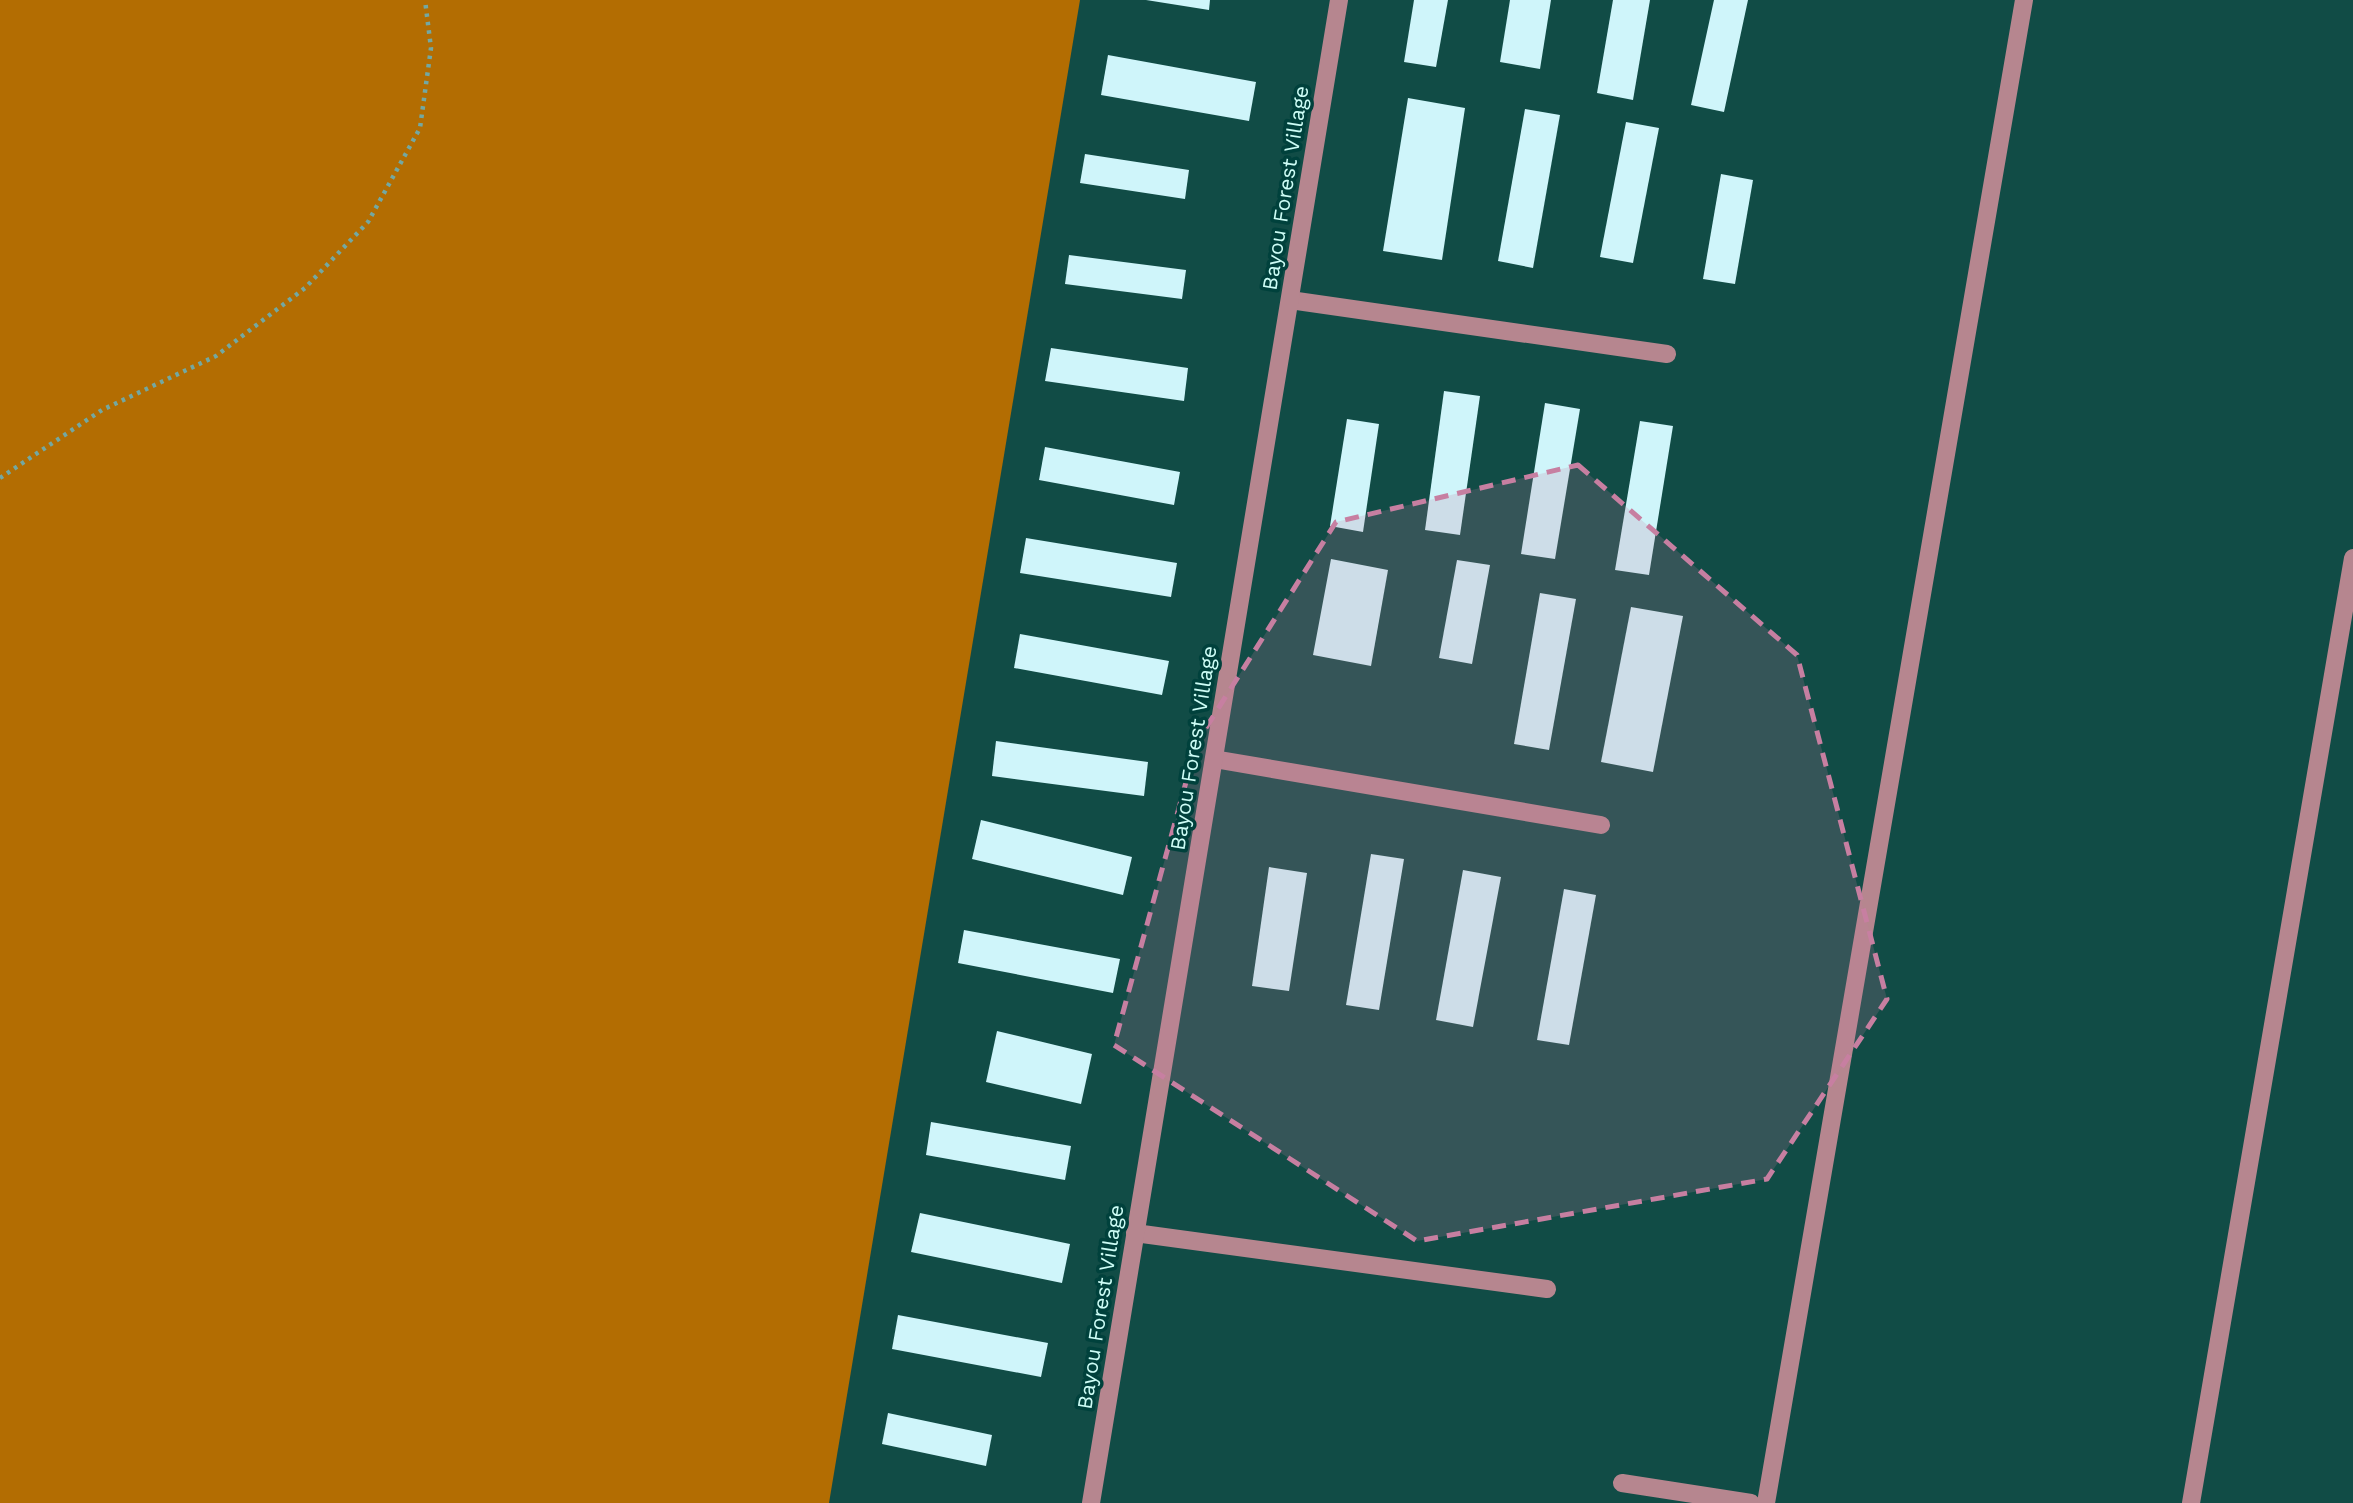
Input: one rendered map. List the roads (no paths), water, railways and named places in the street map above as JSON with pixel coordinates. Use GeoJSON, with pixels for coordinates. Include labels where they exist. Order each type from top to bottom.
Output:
{"type":"FeatureCollection","features":[{"type":"Feature","properties":{"kind":"street","name":"Bayou Forest Village"},"geometry":{"type":"LineString","coordinates":[[1091,1503],[1339,0]]}},
{"type":"Feature","properties":{"kind":"street"},"geometry":{"type":"LineString","coordinates":[[1766,1503],[2024,0]]}},
{"type":"Feature","properties":{"kind":"street"},"geometry":{"type":"LineString","coordinates":[[1290,300],[1667,354]]}},
{"type":"Feature","properties":{"kind":"street"},"geometry":{"type":"LineString","coordinates":[[2191,1503],[2353,558]]}},
{"type":"Feature","properties":{"kind":"street"},"geometry":{"type":"LineString","coordinates":[[1214,759],[1601,825]]}},
{"type":"Feature","properties":{"kind":"street"},"geometry":{"type":"LineString","coordinates":[[1135,1233],[1547,1289]]}},
{"type":"Feature","properties":{"kind":"street"},"geometry":{"type":"LineString","coordinates":[[1622,1483],[1751,1503]]}}]}
